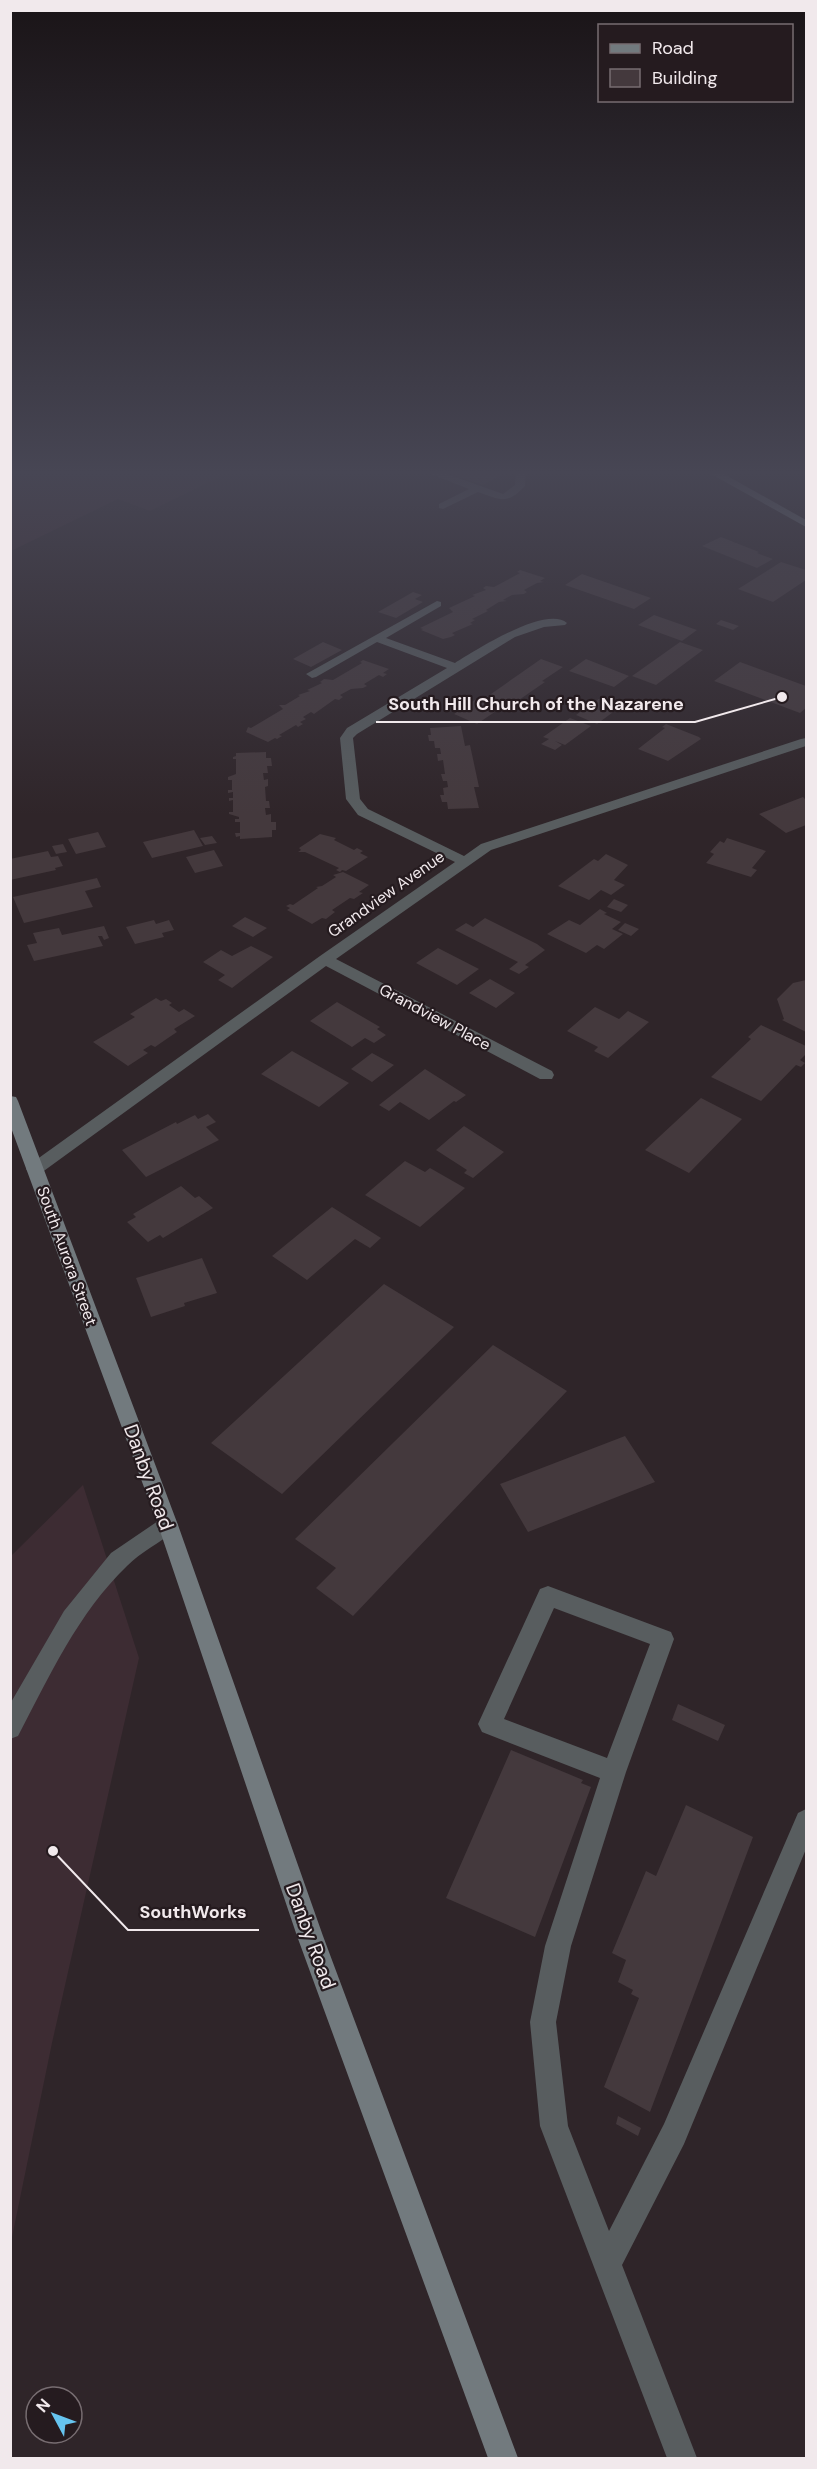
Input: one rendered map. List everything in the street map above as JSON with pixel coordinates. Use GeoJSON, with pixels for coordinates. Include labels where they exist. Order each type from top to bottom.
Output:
{"type":"FeatureCollection","features":[{"type":"Feature","properties":{"kind":"main road","name":"South Aurora Street"},"geometry":{"type":"LineString","coordinates":[[10,1101],[125,1411]]}},
{"type":"Feature","properties":{"kind":"main road","name":"Danby Road"},"geometry":{"type":"LineString","coordinates":[[125,1411],[168,1525],[310,1935],[503,2458]]}},
{"type":"Feature","properties":{"kind":"street"},"geometry":{"type":"LineString","coordinates":[[312,674],[437,604]]}},
{"type":"Feature","properties":{"kind":"street"},"geometry":{"type":"LineString","coordinates":[[465,862],[363,812],[357,806],[353,799],[346,738],[352,731],[518,631],[543,624],[561,623]]}},
{"type":"Feature","properties":{"kind":"street"},"geometry":{"type":"LineString","coordinates":[[376,638],[456,667]]}},
{"type":"Feature","properties":{"kind":"street","name":"Grandview Avenue"},"geometry":{"type":"LineString","coordinates":[[35,1169],[324,959],[486,847],[807,742]]}},
{"type":"Feature","properties":{"kind":"street","name":"Grandview Place"},"geometry":{"type":"LineString","coordinates":[[324,959],[546,1075]]}},
{"type":"Feature","properties":{"kind":"street"},"geometry":{"type":"LineString","coordinates":[[10,1728],[52,1648],[96,1584],[120,1558],[168,1525]]}},
{"type":"Feature","properties":{"kind":"street"},"geometry":{"type":"LineString","coordinates":[[614,1772],[490,1724],[548,1596],[663,1640],[614,1772],[558,1946],[543,2022],[554,2126],[682,2458]]}},
{"type":"Feature","properties":{"kind":"street"},"geometry":{"type":"LineString","coordinates":[[607,2264],[674,2134],[807,1821]]}},
{"type":"Feature","properties":{"kind":"shaded area"},"geometry":{"type":"Polygon","coordinates":[[[83,1485],[139,1658],[52,2043],[11,2242],[11,1556],[83,1485]]]}},
{"type":"Feature","properties":{"kind":"building"},"geometry":{"type":"Polygon","coordinates":[[[499,584],[535,584],[524,590],[527,592],[524,594],[512,595],[503,600],[507,601],[499,602],[486,610],[488,611],[472,619],[475,620],[470,623],[473,624],[452,633],[455,635],[451,637],[443,639],[421,630],[423,629],[420,628],[453,612],[449,608],[486,590],[483,588],[486,586],[494,587],[499,584]]]}},
{"type":"Feature","properties":{"kind":"building"},"geometry":{"type":"Polygon","coordinates":[[[611,584],[651,598],[634,609],[565,585],[611,584]]]}},
{"type":"Feature","properties":{"kind":"building"},"geometry":{"type":"Polygon","coordinates":[[[746,584],[800,584],[773,602],[738,589],[746,584]]]}},
{"type":"Feature","properties":{"kind":"building"},"geometry":{"type":"Polygon","coordinates":[[[413,592],[422,595],[415,599],[423,602],[396,618],[378,612],[413,592]]]}},
{"type":"Feature","properties":{"kind":"building"},"geometry":{"type":"Polygon","coordinates":[[[654,615],[697,630],[682,641],[638,625],[654,615]]]}},
{"type":"Feature","properties":{"kind":"building"},"geometry":{"type":"Polygon","coordinates":[[[721,620],[739,626],[733,630],[716,624],[721,620]]]}},
{"type":"Feature","properties":{"kind":"building"},"geometry":{"type":"Polygon","coordinates":[[[323,642],[342,650],[311,667],[293,659],[323,642]]]}},
{"type":"Feature","properties":{"kind":"building"},"geometry":{"type":"Polygon","coordinates":[[[680,642],[703,650],[656,685],[632,676],[680,642]]]}},
{"type":"Feature","properties":{"kind":"building"},"geometry":{"type":"Polygon","coordinates":[[[541,659],[563,667],[503,711],[499,709],[477,724],[454,714],[476,699],[481,701],[541,659]]]}},
{"type":"Feature","properties":{"kind":"building"},"geometry":{"type":"Polygon","coordinates":[[[586,659],[629,676],[614,687],[569,671],[586,659]]]}},
{"type":"Feature","properties":{"kind":"building"},"geometry":{"type":"Polygon","coordinates":[[[363,660],[389,669],[383,673],[387,674],[383,677],[379,675],[364,684],[367,686],[363,688],[351,689],[340,695],[343,697],[339,700],[335,699],[314,714],[311,712],[303,717],[306,719],[300,722],[303,724],[298,727],[296,725],[279,735],[282,736],[277,739],[268,742],[246,732],[248,727],[251,728],[283,709],[279,705],[285,705],[300,696],[298,695],[310,691],[307,690],[322,683],[320,682],[324,679],[333,680],[362,663],[360,662],[363,660]]]}},
{"type":"Feature","properties":{"kind":"building"},"geometry":{"type":"Polygon","coordinates":[[[740,662],[806,686],[806,708],[800,713],[714,681],[740,662]]]}},
{"type":"Feature","properties":{"kind":"building"},"geometry":{"type":"Polygon","coordinates":[[[603,696],[624,704],[597,724],[576,715],[603,696]]]}},
{"type":"Feature","properties":{"kind":"building"},"geometry":{"type":"Polygon","coordinates":[[[570,718],[591,726],[565,745],[555,741],[562,745],[555,750],[541,744],[549,739],[543,737],[570,718]]]}},
{"type":"Feature","properties":{"kind":"building"},"geometry":{"type":"Polygon","coordinates":[[[666,724],[701,739],[668,761],[638,749],[665,728],[662,727],[666,724]]]}},
{"type":"Feature","properties":{"kind":"building"},"geometry":{"type":"Polygon","coordinates":[[[461,726],[465,746],[470,745],[479,787],[474,787],[479,808],[448,809],[447,802],[442,802],[440,795],[444,795],[443,788],[448,787],[447,781],[443,781],[441,774],[445,774],[443,760],[438,761],[437,754],[441,754],[440,748],[435,748],[434,741],[429,741],[428,735],[431,735],[430,728],[461,726]]]}},
{"type":"Feature","properties":{"kind":"building"},"geometry":{"type":"Polygon","coordinates":[[[266,752],[266,758],[271,758],[272,766],[267,766],[268,773],[263,773],[264,780],[268,779],[268,786],[265,787],[266,801],[269,801],[270,808],[265,808],[266,815],[271,814],[271,822],[276,822],[276,830],[272,830],[272,837],[240,839],[240,836],[236,837],[235,833],[240,833],[240,822],[235,822],[235,819],[239,817],[229,814],[233,812],[233,800],[229,801],[229,798],[233,798],[233,792],[228,793],[228,790],[232,790],[232,780],[228,780],[228,777],[236,774],[236,759],[233,757],[236,753],[266,752]]]}},
{"type":"Feature","properties":{"kind":"building"},"geometry":{"type":"Polygon","coordinates":[[[803,797],[806,800],[806,825],[786,833],[759,814],[803,797]]]}},
{"type":"Feature","properties":{"kind":"building"},"geometry":{"type":"Polygon","coordinates":[[[194,830],[203,846],[152,858],[143,842],[194,830]]]}},
{"type":"Feature","properties":{"kind":"building"},"geometry":{"type":"Polygon","coordinates":[[[98,832],[106,847],[76,854],[68,839],[98,832]]]}},
{"type":"Feature","properties":{"kind":"building"},"geometry":{"type":"Polygon","coordinates":[[[320,834],[336,838],[334,840],[354,850],[357,848],[363,851],[360,853],[368,857],[346,871],[340,872],[336,870],[339,868],[305,852],[298,852],[301,850],[299,848],[320,834]]]}},
{"type":"Feature","properties":{"kind":"building"},"geometry":{"type":"Polygon","coordinates":[[[212,836],[217,843],[205,845],[200,838],[212,836]]]}},
{"type":"Feature","properties":{"kind":"building"},"geometry":{"type":"Polygon","coordinates":[[[727,838],[766,851],[752,868],[757,870],[751,877],[706,863],[714,854],[710,852],[720,841],[724,843],[727,838]]]}},
{"type":"Feature","properties":{"kind":"building"},"geometry":{"type":"Polygon","coordinates":[[[63,844],[67,852],[56,854],[52,846],[63,844]]]}},
{"type":"Feature","properties":{"kind":"building"},"geometry":{"type":"Polygon","coordinates":[[[214,850],[223,866],[195,873],[186,857],[214,850]]]}},
{"type":"Feature","properties":{"kind":"building"},"geometry":{"type":"Polygon","coordinates":[[[48,851],[51,857],[58,856],[63,866],[55,868],[56,870],[10,880],[10,859],[48,851]]]}},
{"type":"Feature","properties":{"kind":"building"},"geometry":{"type":"Polygon","coordinates":[[[606,854],[628,865],[614,880],[625,885],[611,895],[601,890],[589,900],[558,886],[594,859],[598,861],[606,854]]]}},
{"type":"Feature","properties":{"kind":"building"},"geometry":{"type":"Polygon","coordinates":[[[343,872],[369,885],[359,892],[363,893],[354,899],[350,898],[332,910],[335,912],[326,919],[322,918],[312,924],[287,910],[290,908],[286,906],[293,905],[318,888],[316,887],[336,877],[333,875],[343,872]]]}},
{"type":"Feature","properties":{"kind":"building"},"geometry":{"type":"Polygon","coordinates":[[[97,878],[101,887],[85,891],[93,907],[24,923],[13,897],[97,878]]]}},
{"type":"Feature","properties":{"kind":"building"},"geometry":{"type":"Polygon","coordinates":[[[614,899],[628,905],[621,912],[607,907],[614,899]]]}},
{"type":"Feature","properties":{"kind":"building"},"geometry":{"type":"Polygon","coordinates":[[[600,909],[607,913],[604,914],[621,922],[612,929],[623,934],[604,949],[597,945],[586,953],[547,934],[569,920],[580,925],[600,909]]]}},
{"type":"Feature","properties":{"kind":"building"},"geometry":{"type":"Polygon","coordinates":[[[245,917],[267,928],[253,937],[232,926],[245,917]]]}},
{"type":"Feature","properties":{"kind":"building"},"geometry":{"type":"Polygon","coordinates":[[[485,918],[545,950],[525,965],[529,967],[519,974],[509,969],[518,962],[455,930],[466,923],[473,927],[485,918]]]}},
{"type":"Feature","properties":{"kind":"building"},"geometry":{"type":"Polygon","coordinates":[[[154,920],[156,924],[169,920],[174,930],[162,933],[164,937],[135,944],[126,927],[154,920]]]}},
{"type":"Feature","properties":{"kind":"building"},"geometry":{"type":"Polygon","coordinates":[[[625,923],[639,929],[631,936],[618,930],[625,923]]]}},
{"type":"Feature","properties":{"kind":"building"},"geometry":{"type":"Polygon","coordinates":[[[104,926],[109,938],[104,940],[102,936],[98,936],[103,946],[34,961],[27,945],[37,943],[33,933],[59,928],[62,935],[104,926]]]}},
{"type":"Feature","properties":{"kind":"building"},"geometry":{"type":"Polygon","coordinates":[[[251,946],[273,957],[232,988],[218,980],[225,975],[203,962],[221,950],[232,956],[251,946]]]}},
{"type":"Feature","properties":{"kind":"building"},"geometry":{"type":"Polygon","coordinates":[[[438,948],[479,969],[457,985],[416,963],[438,948]]]}},
{"type":"Feature","properties":{"kind":"building"},"geometry":{"type":"Polygon","coordinates":[[[490,979],[515,993],[496,1008],[469,993],[490,979]]]}},
{"type":"Feature","properties":{"kind":"building"},"geometry":{"type":"Polygon","coordinates":[[[806,980],[806,1032],[782,1020],[784,1019],[777,999],[793,983],[806,980]]]}},
{"type":"Feature","properties":{"kind":"building"},"geometry":{"type":"Polygon","coordinates":[[[156,998],[161,1001],[166,999],[172,1003],[169,1005],[179,1012],[184,1009],[195,1016],[174,1029],[177,1032],[155,1047],[151,1045],[143,1050],[148,1053],[128,1066],[93,1042],[135,1017],[130,1014],[156,998]]]}},
{"type":"Feature","properties":{"kind":"building"},"geometry":{"type":"Polygon","coordinates":[[[337,1002],[380,1027],[377,1029],[386,1035],[374,1043],[365,1038],[352,1047],[310,1021],[337,1002]]]}},
{"type":"Feature","properties":{"kind":"building"},"geometry":{"type":"Polygon","coordinates":[[[595,1007],[619,1019],[628,1011],[649,1022],[608,1058],[594,1051],[598,1047],[567,1031],[595,1007]]]}},
{"type":"Feature","properties":{"kind":"building"},"geometry":{"type":"Polygon","coordinates":[[[761,1025],[806,1046],[806,1054],[800,1060],[805,1063],[801,1067],[796,1065],[761,1101],[711,1077],[751,1039],[748,1037],[761,1025]]]}},
{"type":"Feature","properties":{"kind":"building"},"geometry":{"type":"Polygon","coordinates":[[[292,1051],[349,1083],[319,1107],[261,1074],[292,1051]]]}},
{"type":"Feature","properties":{"kind":"building"},"geometry":{"type":"Polygon","coordinates":[[[372,1053],[394,1065],[372,1082],[351,1069],[372,1053]]]}},
{"type":"Feature","properties":{"kind":"building"},"geometry":{"type":"Polygon","coordinates":[[[425,1069],[466,1095],[429,1120],[400,1102],[389,1111],[379,1105],[425,1069]]]}},
{"type":"Feature","properties":{"kind":"building"},"geometry":{"type":"Polygon","coordinates":[[[701,1098],[742,1119],[689,1173],[645,1150],[701,1098]]]}},
{"type":"Feature","properties":{"kind":"building"},"geometry":{"type":"Polygon","coordinates":[[[208,1114],[216,1122],[206,1127],[219,1140],[146,1177],[122,1150],[176,1122],[177,1124],[195,1115],[198,1119],[208,1114]]]}},
{"type":"Feature","properties":{"kind":"building"},"geometry":{"type":"Polygon","coordinates":[[[464,1126],[504,1152],[473,1178],[464,1173],[467,1170],[436,1150],[464,1126]]]}},
{"type":"Feature","properties":{"kind":"building"},"geometry":{"type":"Polygon","coordinates":[[[405,1161],[425,1172],[430,1168],[465,1188],[420,1227],[365,1195],[405,1161]]]}},
{"type":"Feature","properties":{"kind":"building"},"geometry":{"type":"Polygon","coordinates":[[[181,1186],[195,1198],[199,1196],[213,1208],[163,1238],[160,1235],[148,1242],[127,1222],[136,1217],[133,1214],[181,1186]]]}},
{"type":"Feature","properties":{"kind":"building"},"geometry":{"type":"Polygon","coordinates":[[[332,1207],[381,1238],[370,1248],[355,1239],[307,1280],[272,1256],[332,1207]]]}},
{"type":"Feature","properties":{"kind":"building"},"geometry":{"type":"Polygon","coordinates":[[[202,1258],[217,1293],[184,1303],[185,1306],[151,1317],[136,1278],[202,1258]]]}},
{"type":"Feature","properties":{"kind":"building"},"geometry":{"type":"Polygon","coordinates":[[[384,1284],[454,1327],[282,1494],[211,1443],[384,1284]]]}},
{"type":"Feature","properties":{"kind":"building"},"geometry":{"type":"Polygon","coordinates":[[[493,1345],[567,1391],[353,1616],[316,1588],[336,1568],[295,1539],[493,1345]]]}},
{"type":"Feature","properties":{"kind":"building"},"geometry":{"type":"Polygon","coordinates":[[[625,1436],[655,1482],[528,1532],[500,1484],[625,1436]]]}},
{"type":"Feature","properties":{"kind":"building"},"geometry":{"type":"Polygon","coordinates":[[[678,1704],[725,1725],[718,1741],[672,1720],[678,1704]]]}},
{"type":"Feature","properties":{"kind":"building"},"geometry":{"type":"Polygon","coordinates":[[[511,1750],[583,1780],[581,1783],[591,1787],[535,1937],[446,1898],[511,1750]]]}},
{"type":"Feature","properties":{"kind":"building"},"geometry":{"type":"Polygon","coordinates":[[[686,1805],[753,1837],[650,2112],[604,2087],[639,1998],[631,1994],[633,1990],[618,1982],[626,1960],[612,1953],[646,1871],[656,1876],[686,1805]]]}},
{"type":"Feature","properties":{"kind":"building"},"geometry":{"type":"Polygon","coordinates":[[[618,2116],[641,2128],[638,2136],[616,2124],[618,2116]]]}},
{"type":"Feature","properties":{"kind":"place","name":"South Hill Church of the Nazarene"},"geometry":{"type":"Point","coordinates":[782,697]}},
{"type":"Feature","properties":{"kind":"place","name":"SouthWorks"},"geometry":{"type":"Point","coordinates":[53,1851]}}]}
